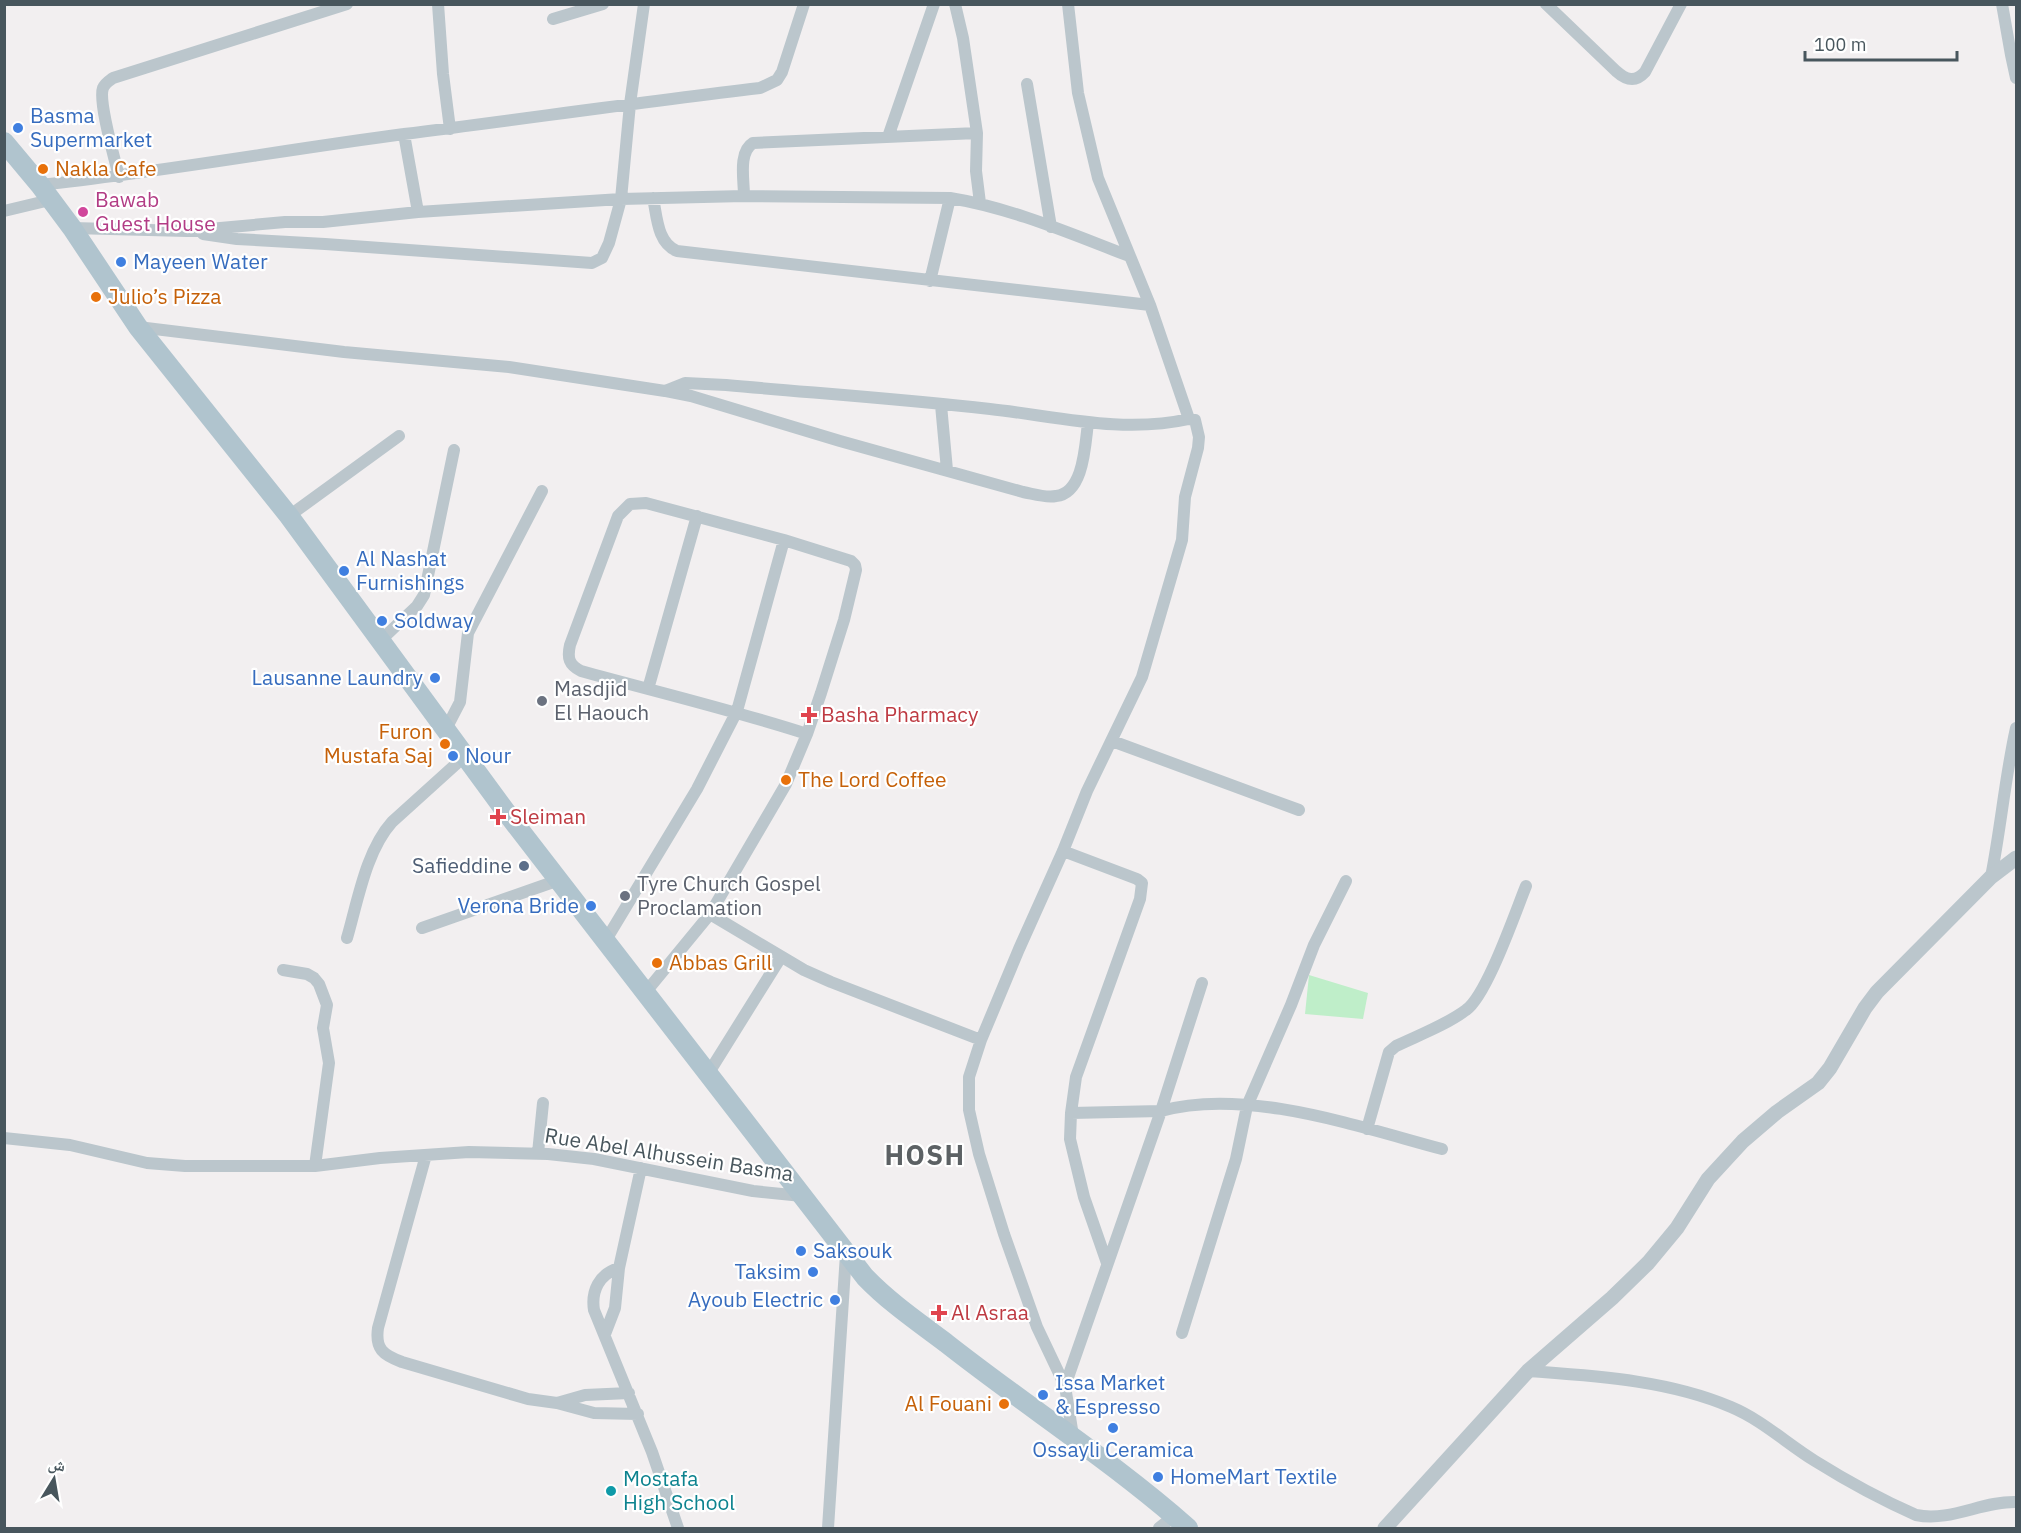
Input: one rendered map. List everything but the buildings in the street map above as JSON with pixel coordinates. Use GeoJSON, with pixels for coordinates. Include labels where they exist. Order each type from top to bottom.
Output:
{"type":"FeatureCollection","features":[{"type":"Feature","properties":{"kind":"main road"},"geometry":{"type":"LineString","coordinates":[[4,142],[12,164],[45,193],[72,228],[138,327],[289,516],[465,756],[846,1254],[891,1301],[999,1385],[1073,1437],[1174,1524]]}},
{"type":"Feature","properties":{"kind":"street"},"geometry":{"type":"LineString","coordinates":[[119,177],[103,104],[103,89],[107,82],[113,78],[347,4]]}},
{"type":"Feature","properties":{"kind":"street"},"geometry":{"type":"LineString","coordinates":[[438,4],[450,129]]}},
{"type":"Feature","properties":{"kind":"street"},"geometry":{"type":"LineString","coordinates":[[553,19],[603,4]]}},
{"type":"Feature","properties":{"kind":"street"},"geometry":{"type":"LineString","coordinates":[[188,231],[237,239],[592,263],[602,258],[609,243],[621,199],[630,104],[644,4]]}},
{"type":"Feature","properties":{"kind":"street"},"geometry":{"type":"LineString","coordinates":[[4,211],[45,193],[119,177],[405,134],[760,88],[777,80],[786,64],[804,4]]}},
{"type":"Feature","properties":{"kind":"street"},"geometry":{"type":"LineString","coordinates":[[888,137],[934,4]]}},
{"type":"Feature","properties":{"kind":"street"},"geometry":{"type":"LineString","coordinates":[[955,4],[963,38],[977,133],[976,171],[980,203]]}},
{"type":"Feature","properties":{"kind":"street"},"geometry":{"type":"LineString","coordinates":[[1068,4],[1078,93],[1098,178],[1150,306],[1189,419]]}},
{"type":"Feature","properties":{"kind":"street"},"geometry":{"type":"LineString","coordinates":[[1546,4],[1621,76],[1632,80],[1645,72],[1681,4]]}},
{"type":"Feature","properties":{"kind":"street"},"geometry":{"type":"LineString","coordinates":[[2002,4],[2014,54],[2016,78]]}},
{"type":"Feature","properties":{"kind":"street"},"geometry":{"type":"LineString","coordinates":[[1027,84],[1051,227]]}},
{"type":"Feature","properties":{"kind":"street"},"geometry":{"type":"LineString","coordinates":[[744,196],[744,154],[747,146],[753,142],[977,133]]}},
{"type":"Feature","properties":{"kind":"street"},"geometry":{"type":"LineString","coordinates":[[405,134],[418,212]]}},
{"type":"Feature","properties":{"kind":"street"},"geometry":{"type":"LineString","coordinates":[[72,228],[188,231],[285,222],[323,222],[418,212],[621,199],[744,196],[950,198],[980,203],[1129,256]]}},
{"type":"Feature","properties":{"kind":"street"},"geometry":{"type":"LineString","coordinates":[[653,198],[664,242],[669,248],[677,250],[1150,306]]}},
{"type":"Feature","properties":{"kind":"street"},"geometry":{"type":"LineString","coordinates":[[930,281],[950,198]]}},
{"type":"Feature","properties":{"kind":"street"},"geometry":{"type":"LineString","coordinates":[[323,222],[321,233],[325,244]]}},
{"type":"Feature","properties":{"kind":"street"},"geometry":{"type":"LineString","coordinates":[[138,327],[344,352],[509,367],[665,391],[691,396],[1023,492],[1049,497],[1067,493],[1078,478],[1088,423]]}},
{"type":"Feature","properties":{"kind":"street"},"geometry":{"type":"LineString","coordinates":[[665,391],[685,382],[990,409],[1088,423],[1163,423],[1195,420],[1199,437],[1198,448],[1185,497],[1182,540],[1142,677],[1087,790],[1063,851],[1018,949],[981,1040],[969,1077],[969,1110],[973,1131],[1004,1234],[1037,1328],[1065,1386],[1073,1437]]}},
{"type":"Feature","properties":{"kind":"street"},"geometry":{"type":"LineString","coordinates":[[726,385],[734,410]]}},
{"type":"Feature","properties":{"kind":"street"},"geometry":{"type":"LineString","coordinates":[[941,405],[947,470]]}},
{"type":"Feature","properties":{"kind":"street"},"geometry":{"type":"LineString","coordinates":[[289,516],[399,436]]}},
{"type":"Feature","properties":{"kind":"street"},"geometry":{"type":"LineString","coordinates":[[380,641],[417,606],[424,595],[454,450]]}},
{"type":"Feature","properties":{"kind":"street"},"geometry":{"type":"LineString","coordinates":[[446,729],[460,702],[468,633],[542,490]]}},
{"type":"Feature","properties":{"kind":"street"},"geometry":{"type":"LineString","coordinates":[[645,993],[710,914],[786,784],[807,734],[844,620],[856,570],[851,561],[697,516],[637,502],[623,509],[618,516],[570,645],[569,661],[574,668],[737,711],[807,734]]}},
{"type":"Feature","properties":{"kind":"street"},"geometry":{"type":"LineString","coordinates":[[648,689],[697,516]]}},
{"type":"Feature","properties":{"kind":"street"},"geometry":{"type":"LineString","coordinates":[[606,940],[697,789],[737,711],[783,540]]}},
{"type":"Feature","properties":{"kind":"street"},"geometry":{"type":"LineString","coordinates":[[1991,877],[2000,835],[2008,769],[2016,728]]}},
{"type":"Feature","properties":{"kind":"street"},"geometry":{"type":"LineString","coordinates":[[1112,741],[1299,810]]}},
{"type":"Feature","properties":{"kind":"street"},"geometry":{"type":"LineString","coordinates":[[347,938],[371,858],[382,832],[465,756]]}},
{"type":"Feature","properties":{"kind":"street"},"geometry":{"type":"LineString","coordinates":[[1063,851],[1137,879],[1142,883],[1142,890],[1076,1077],[1071,1113],[1070,1139],[1078,1174],[1107,1263]]}},
{"type":"Feature","properties":{"kind":"street"},"geometry":{"type":"LineString","coordinates":[[1384,1528],[1528,1371],[1612,1298],[1648,1263],[1677,1228],[1708,1179],[1743,1141],[1777,1112],[1818,1083],[1830,1068],[1877,992],[1991,877],[2016,858]]}},
{"type":"Feature","properties":{"kind":"street"},"geometry":{"type":"LineString","coordinates":[[422,928],[559,880]]}},
{"type":"Feature","properties":{"kind":"street"},"geometry":{"type":"LineString","coordinates":[[1182,1333],[1236,1160],[1247,1106],[1291,1005],[1311,952],[1346,881]]}},
{"type":"Feature","properties":{"kind":"street"},"geometry":{"type":"LineString","coordinates":[[1367,1129],[1389,1052],[1396,1046],[1465,1011],[1477,999],[1526,886]]}},
{"type":"Feature","properties":{"kind":"street"},"geometry":{"type":"LineString","coordinates":[[710,914],[781,957],[831,982],[981,1040]]}},
{"type":"Feature","properties":{"kind":"street"},"geometry":{"type":"LineString","coordinates":[[708,1074],[781,957]]}},
{"type":"Feature","properties":{"kind":"street"},"geometry":{"type":"LineString","coordinates":[[283,970],[308,974],[314,978],[320,984],[327,1005],[323,1028],[329,1063],[315,1166]]}},
{"type":"Feature","properties":{"kind":"street"},"geometry":{"type":"LineString","coordinates":[[1065,1386],[1161,1111],[1202,983]]}},
{"type":"Feature","properties":{"kind":"street"},"geometry":{"type":"LineString","coordinates":[[538,1153],[543,1103]]}},
{"type":"Feature","properties":{"kind":"street"},"geometry":{"type":"LineString","coordinates":[[1071,1113],[1161,1111],[1189,1104],[1247,1106],[1296,1112],[1442,1149]]}},
{"type":"Feature","properties":{"kind":"street","name":"Rue Abel Alhussein Basma"},"geometry":{"type":"LineString","coordinates":[[4,1138],[70,1145],[135,1161],[162,1165],[222,1167],[315,1166],[380,1158],[469,1152],[538,1153],[594,1159],[753,1191],[802,1196]]}},
{"type":"Feature","properties":{"kind":"street"},"geometry":{"type":"LineString","coordinates":[[426,1155],[378,1328],[376,1338],[383,1352],[402,1362],[501,1393],[557,1403],[594,1413],[638,1414]]}},
{"type":"Feature","properties":{"kind":"street"},"geometry":{"type":"LineString","coordinates":[[604,1334],[615,1308],[619,1268],[641,1168]]}},
{"type":"Feature","properties":{"kind":"street"},"geometry":{"type":"LineString","coordinates":[[828,1528],[846,1254]]}},
{"type":"Feature","properties":{"kind":"street"},"geometry":{"type":"LineString","coordinates":[[619,1268],[609,1271],[597,1284],[593,1293],[594,1310],[638,1414],[678,1528]]}},
{"type":"Feature","properties":{"kind":"street"},"geometry":{"type":"LineString","coordinates":[[1528,1371],[1648,1384],[1679,1390],[1731,1407],[1762,1424],[1815,1461],[1916,1515],[1929,1518],[1951,1515],[1989,1503],[2016,1502]]}},
{"type":"Feature","properties":{"kind":"street"},"geometry":{"type":"LineString","coordinates":[[557,1403],[585,1395],[629,1393]]}},
{"type":"Feature","properties":{"kind":"green space"},"geometry":{"type":"Polygon","coordinates":[[[1309,975],[1368,993],[1363,1019],[1305,1014],[1309,975]]]}},
{"type":"Feature","properties":{"kind":"place","name":"Basma Supermarket"},"geometry":{"type":"Point","coordinates":[18,128]}},
{"type":"Feature","properties":{"kind":"place","name":"Nakla Cafe"},"geometry":{"type":"Point","coordinates":[43,169]}},
{"type":"Feature","properties":{"kind":"place","name":"Bawab Guest House"},"geometry":{"type":"Point","coordinates":[83,212]}},
{"type":"Feature","properties":{"kind":"place","name":"Mayeen Water"},"geometry":{"type":"Point","coordinates":[121,262]}},
{"type":"Feature","properties":{"kind":"place","name":"Julio’s Pizza"},"geometry":{"type":"Point","coordinates":[96,297]}},
{"type":"Feature","properties":{"kind":"place","name":"Al Nashat Furnishings"},"geometry":{"type":"Point","coordinates":[344,571]}},
{"type":"Feature","properties":{"kind":"place","name":"Soldway"},"geometry":{"type":"Point","coordinates":[382,621]}},
{"type":"Feature","properties":{"kind":"place","name":"Lausanne Laundry"},"geometry":{"type":"Point","coordinates":[435,678]}},
{"type":"Feature","properties":{"kind":"place","name":"Masdjid El Haouch"},"geometry":{"type":"Point","coordinates":[542,701]}},
{"type":"Feature","properties":{"kind":"place","name":"Basha Pharmacy"},"geometry":{"type":"Point","coordinates":[809,715]}},
{"type":"Feature","properties":{"kind":"place","name":"Furon Mustafa Saj"},"geometry":{"type":"Point","coordinates":[445,744]}},
{"type":"Feature","properties":{"kind":"place","name":"Nour"},"geometry":{"type":"Point","coordinates":[453,756]}},
{"type":"Feature","properties":{"kind":"place","name":"The Lord Coffee"},"geometry":{"type":"Point","coordinates":[786,780]}},
{"type":"Feature","properties":{"kind":"place","name":"Sleiman"},"geometry":{"type":"Point","coordinates":[498,817]}},
{"type":"Feature","properties":{"kind":"place","name":"Safieddine"},"geometry":{"type":"Point","coordinates":[524,866]}},
{"type":"Feature","properties":{"kind":"place","name":"Tyre Church Gospel Proclamation"},"geometry":{"type":"Point","coordinates":[625,896]}},
{"type":"Feature","properties":{"kind":"place","name":"Verona Bride"},"geometry":{"type":"Point","coordinates":[591,906]}},
{"type":"Feature","properties":{"kind":"place","name":"Abbas Grill"},"geometry":{"type":"Point","coordinates":[657,963]}},
{"type":"Feature","properties":{"kind":"place","name":"Saksouk"},"geometry":{"type":"Point","coordinates":[801,1251]}},
{"type":"Feature","properties":{"kind":"place","name":"Taksim"},"geometry":{"type":"Point","coordinates":[813,1272]}},
{"type":"Feature","properties":{"kind":"place","name":"Ayoub Electric"},"geometry":{"type":"Point","coordinates":[835,1300]}},
{"type":"Feature","properties":{"kind":"place","name":"Al Asraa"},"geometry":{"type":"Point","coordinates":[939,1313]}},
{"type":"Feature","properties":{"kind":"place","name":"Issa Market & Espresso"},"geometry":{"type":"Point","coordinates":[1043,1395]}},
{"type":"Feature","properties":{"kind":"place","name":"Al Fouani"},"geometry":{"type":"Point","coordinates":[1004,1404]}},
{"type":"Feature","properties":{"kind":"place","name":"Ossayli Ceramica"},"geometry":{"type":"Point","coordinates":[1113,1428]}},
{"type":"Feature","properties":{"kind":"place","name":"HomeMart Textile"},"geometry":{"type":"Point","coordinates":[1158,1477]}},
{"type":"Feature","properties":{"kind":"place","name":"Mostafa High School"},"geometry":{"type":"Point","coordinates":[611,1491]}},
{"type":"Feature","properties":{"kind":"district","name":"HOSH"},"geometry":{"type":"Point","coordinates":[925,1156]}}]}
